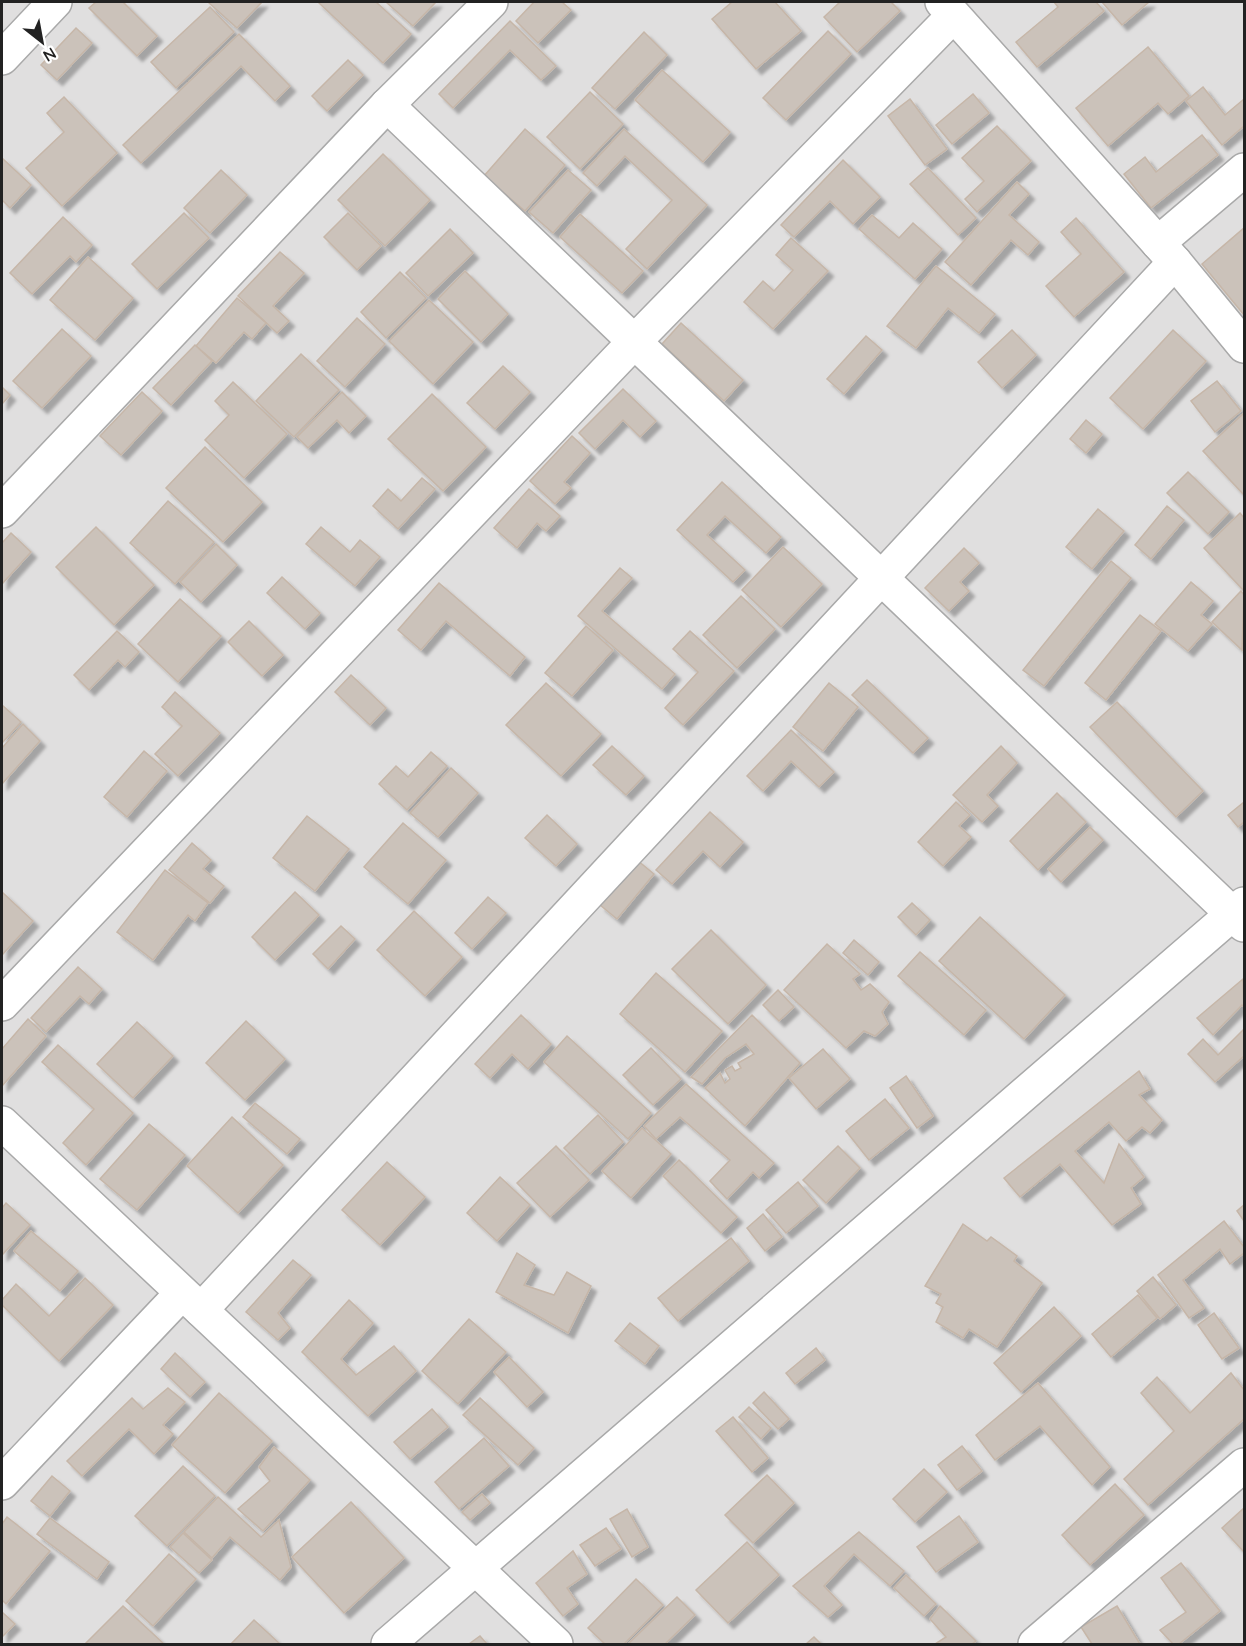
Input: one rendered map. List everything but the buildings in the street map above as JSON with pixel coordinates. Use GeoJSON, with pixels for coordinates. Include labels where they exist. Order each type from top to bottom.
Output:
{"type":"FeatureCollection","features":[{"type":"Feature","properties":{"kind":"street"},"geometry":{"type":"LineString","coordinates":[[2,58],[55,2]]}},
{"type":"Feature","properties":{"kind":"street"},"geometry":{"type":"LineString","coordinates":[[2,511],[387,105],[491,2]]}},
{"type":"Feature","properties":{"kind":"street"},"geometry":{"type":"LineString","coordinates":[[2,1004],[634,342],[948,9],[1166,252],[1245,346]]}},
{"type":"Feature","properties":{"kind":"street"},"geometry":{"type":"LineString","coordinates":[[387,105],[882,579],[1240,914],[388,1644]]}},
{"type":"Feature","properties":{"kind":"street"},"geometry":{"type":"LineString","coordinates":[[2,1483],[192,1302],[882,579],[1166,252],[1245,170]]}},
{"type":"Feature","properties":{"kind":"street"},"geometry":{"type":"LineString","coordinates":[[2,1123],[556,1644]]}},
{"type":"Feature","properties":{"kind":"street"},"geometry":{"type":"LineString","coordinates":[[1035,1644],[1245,1465]]}},
{"type":"Feature","properties":{"kind":"shaded area"},"geometry":{"type":"Polygon","coordinates":[[[2,2],[1244,2],[1244,1644],[2,1644],[2,2]]]}}]}
